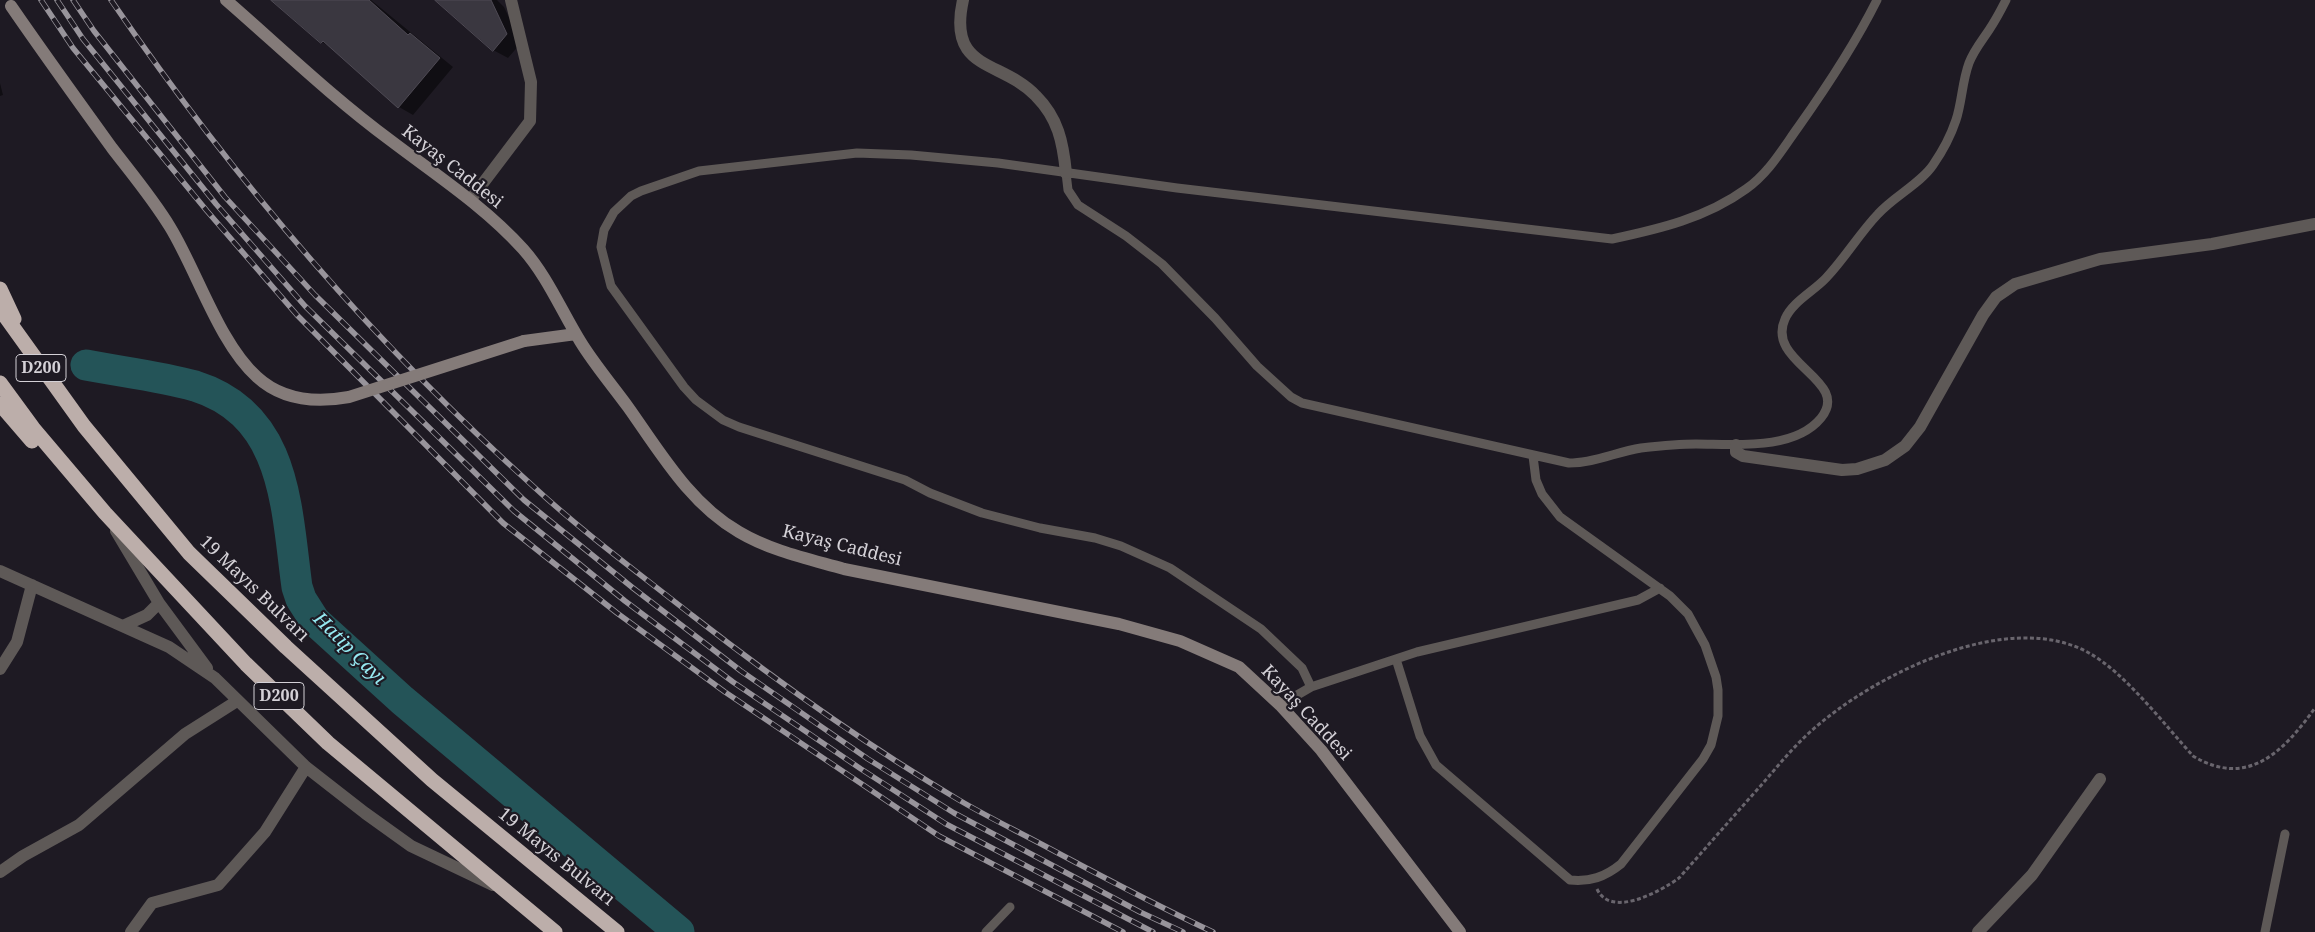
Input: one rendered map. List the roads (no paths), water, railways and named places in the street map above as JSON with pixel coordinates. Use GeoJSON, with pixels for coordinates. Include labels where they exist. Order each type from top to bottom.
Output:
{"type":"FeatureCollection","features":[{"type":"Feature","properties":{"kind":"highway"},"geometry":{"type":"LineString","coordinates":[[0,289],[30,352]]}},
{"type":"Feature","properties":{"kind":"highway","name":"19 Mayıs Bulvarı"},"geometry":{"type":"LineString","coordinates":[[0,309],[84,426],[189,553],[286,647],[432,780],[618,932]]}},
{"type":"Feature","properties":{"kind":"highway","name":"D200"},"geometry":{"type":"LineString","coordinates":[[0,383],[32,428],[106,514],[246,664],[328,743],[556,932]]}},
{"type":"Feature","properties":{"kind":"highway"},"geometry":{"type":"LineString","coordinates":[[0,404],[28,438],[59,459]]}},
{"type":"Feature","properties":{"kind":"street","name":"Kayaş Caddesi"},"geometry":{"type":"LineString","coordinates":[[226,0],[388,140],[471,199],[524,250],[550,287],[576,334],[672,468],[703,506],[740,533],[776,549],[844,569],[1119,624],[1180,641],[1239,667],[1280,705],[1321,750],[1460,932]]}},
{"type":"Feature","properties":{"kind":"street"},"geometry":{"type":"LineString","coordinates":[[471,199],[530,121],[531,82],[511,0]]}},
{"type":"Feature","properties":{"kind":"street"},"geometry":{"type":"LineString","coordinates":[[963,0],[960,26],[966,46],[979,62],[1024,86],[1044,104],[1055,121],[1064,143],[1066,173]]}},
{"type":"Feature","properties":{"kind":"street"},"geometry":{"type":"LineString","coordinates":[[9,3],[62,80],[171,228],[240,359],[258,378],[278,391],[301,399],[324,401],[349,397],[524,341],[576,334]]}},
{"type":"Feature","properties":{"kind":"street"},"geometry":{"type":"LineString","coordinates":[[1736,445],[1736,452],[1743,456],[1788,464],[1842,470],[1872,466],[1896,454],[1914,437],[1983,314],[1996,297],[2014,284],[2100,259],[2212,244],[2315,224]]}},
{"type":"Feature","properties":{"kind":"street"},"geometry":{"type":"LineString","coordinates":[[106,514],[185,641],[236,701],[306,767],[411,846],[509,893]]}},
{"type":"Feature","properties":{"kind":"street"},"geometry":{"type":"LineString","coordinates":[[0,571],[169,647],[215,678]]}},
{"type":"Feature","properties":{"kind":"street"},"geometry":{"type":"LineString","coordinates":[[0,669],[17,642],[32,585]]}},
{"type":"Feature","properties":{"kind":"street"},"geometry":{"type":"LineString","coordinates":[[123,626],[146,615],[160,603]]}},
{"type":"Feature","properties":{"kind":"street"},"geometry":{"type":"LineString","coordinates":[[0,872],[23,856],[79,825],[186,734],[236,701]]}},
{"type":"Feature","properties":{"kind":"street"},"geometry":{"type":"LineString","coordinates":[[131,932],[152,903],[218,885],[265,832],[306,767]]}},
{"type":"Feature","properties":{"kind":"street"},"geometry":{"type":"LineString","coordinates":[[1978,932],[2032,875],[2100,778]]}},
{"type":"Feature","properties":{"kind":"lane"},"geometry":{"type":"LineString","coordinates":[[1311,687],[1302,668],[1261,629],[1193,582],[1146,556],[1095,538],[1040,528],[982,513],[930,493],[905,480],[739,427],[723,420],[702,405],[684,387],[611,286],[601,247],[608,221],[626,200],[641,192],[699,171],[857,153],[973,160],[1177,188],[1612,239],[1666,227],[1692,218],[1747,189],[1771,166],[1819,98],[1857,40],[1877,0]]}},
{"type":"Feature","properties":{"kind":"lane"},"geometry":{"type":"LineString","coordinates":[[1066,173],[1068,190],[1078,205],[1126,236],[1162,264],[1215,318],[1258,366],[1291,396],[1314,407],[1533,456],[1577,462],[1639,448],[1669,445],[1764,444],[1780,440],[1806,429],[1822,417],[1827,404],[1822,385],[1789,354],[1782,338],[1784,320],[1789,311],[1826,278],[1877,215],[1891,201],[1926,174],[1934,164],[1956,120],[1964,75],[1973,54],[2006,0]]}},
{"type":"Feature","properties":{"kind":"lane"},"geometry":{"type":"LineString","coordinates":[[1396,659],[1420,736],[1436,765],[1570,880],[1594,879],[1608,873],[1621,864],[1703,759],[1716,729],[1718,690],[1705,645],[1688,614],[1660,588],[1560,517],[1542,494],[1536,480],[1533,456]]}},
{"type":"Feature","properties":{"kind":"lane"},"geometry":{"type":"LineString","coordinates":[[1280,705],[1311,687],[1417,652],[1638,600],[1660,588]]}},
{"type":"Feature","properties":{"kind":"lane"},"geometry":{"type":"LineString","coordinates":[[2265,932],[2285,834]]}},
{"type":"Feature","properties":{"kind":"lane"},"geometry":{"type":"LineString","coordinates":[[986,932],[1010,907]]}},
{"type":"Feature","properties":{"kind":"waterway","name":"Hatip Çayı"},"geometry":{"type":"LineString","coordinates":[[86,365],[195,386],[225,400],[248,418],[265,441],[276,467],[284,496],[297,587],[301,599],[315,621],[402,700],[679,932]]}},
{"type":"Feature","properties":{"kind":"railway"},"geometry":{"type":"LineString","coordinates":[[41,0],[73,48],[207,211],[297,315],[503,523],[617,613],[725,692],[939,836],[1123,932]]}},
{"type":"Feature","properties":{"kind":"railway"},"geometry":{"type":"LineString","coordinates":[[57,0],[83,39],[216,204],[305,306],[514,511],[625,601],[733,682],[861,769],[946,824],[1153,932]]}},
{"type":"Feature","properties":{"kind":"railway"},"geometry":{"type":"LineString","coordinates":[[73,0],[94,31],[225,197],[315,295],[524,500],[633,588],[741,671],[868,759],[954,813],[1140,912],[1183,932]]}},
{"type":"Feature","properties":{"kind":"railway"},"geometry":{"type":"LineString","coordinates":[[111,0],[157,66],[206,131],[308,256],[417,375],[475,432],[572,521],[757,665],[823,712],[924,779],[980,812],[1127,890],[1213,932]]}}]}
